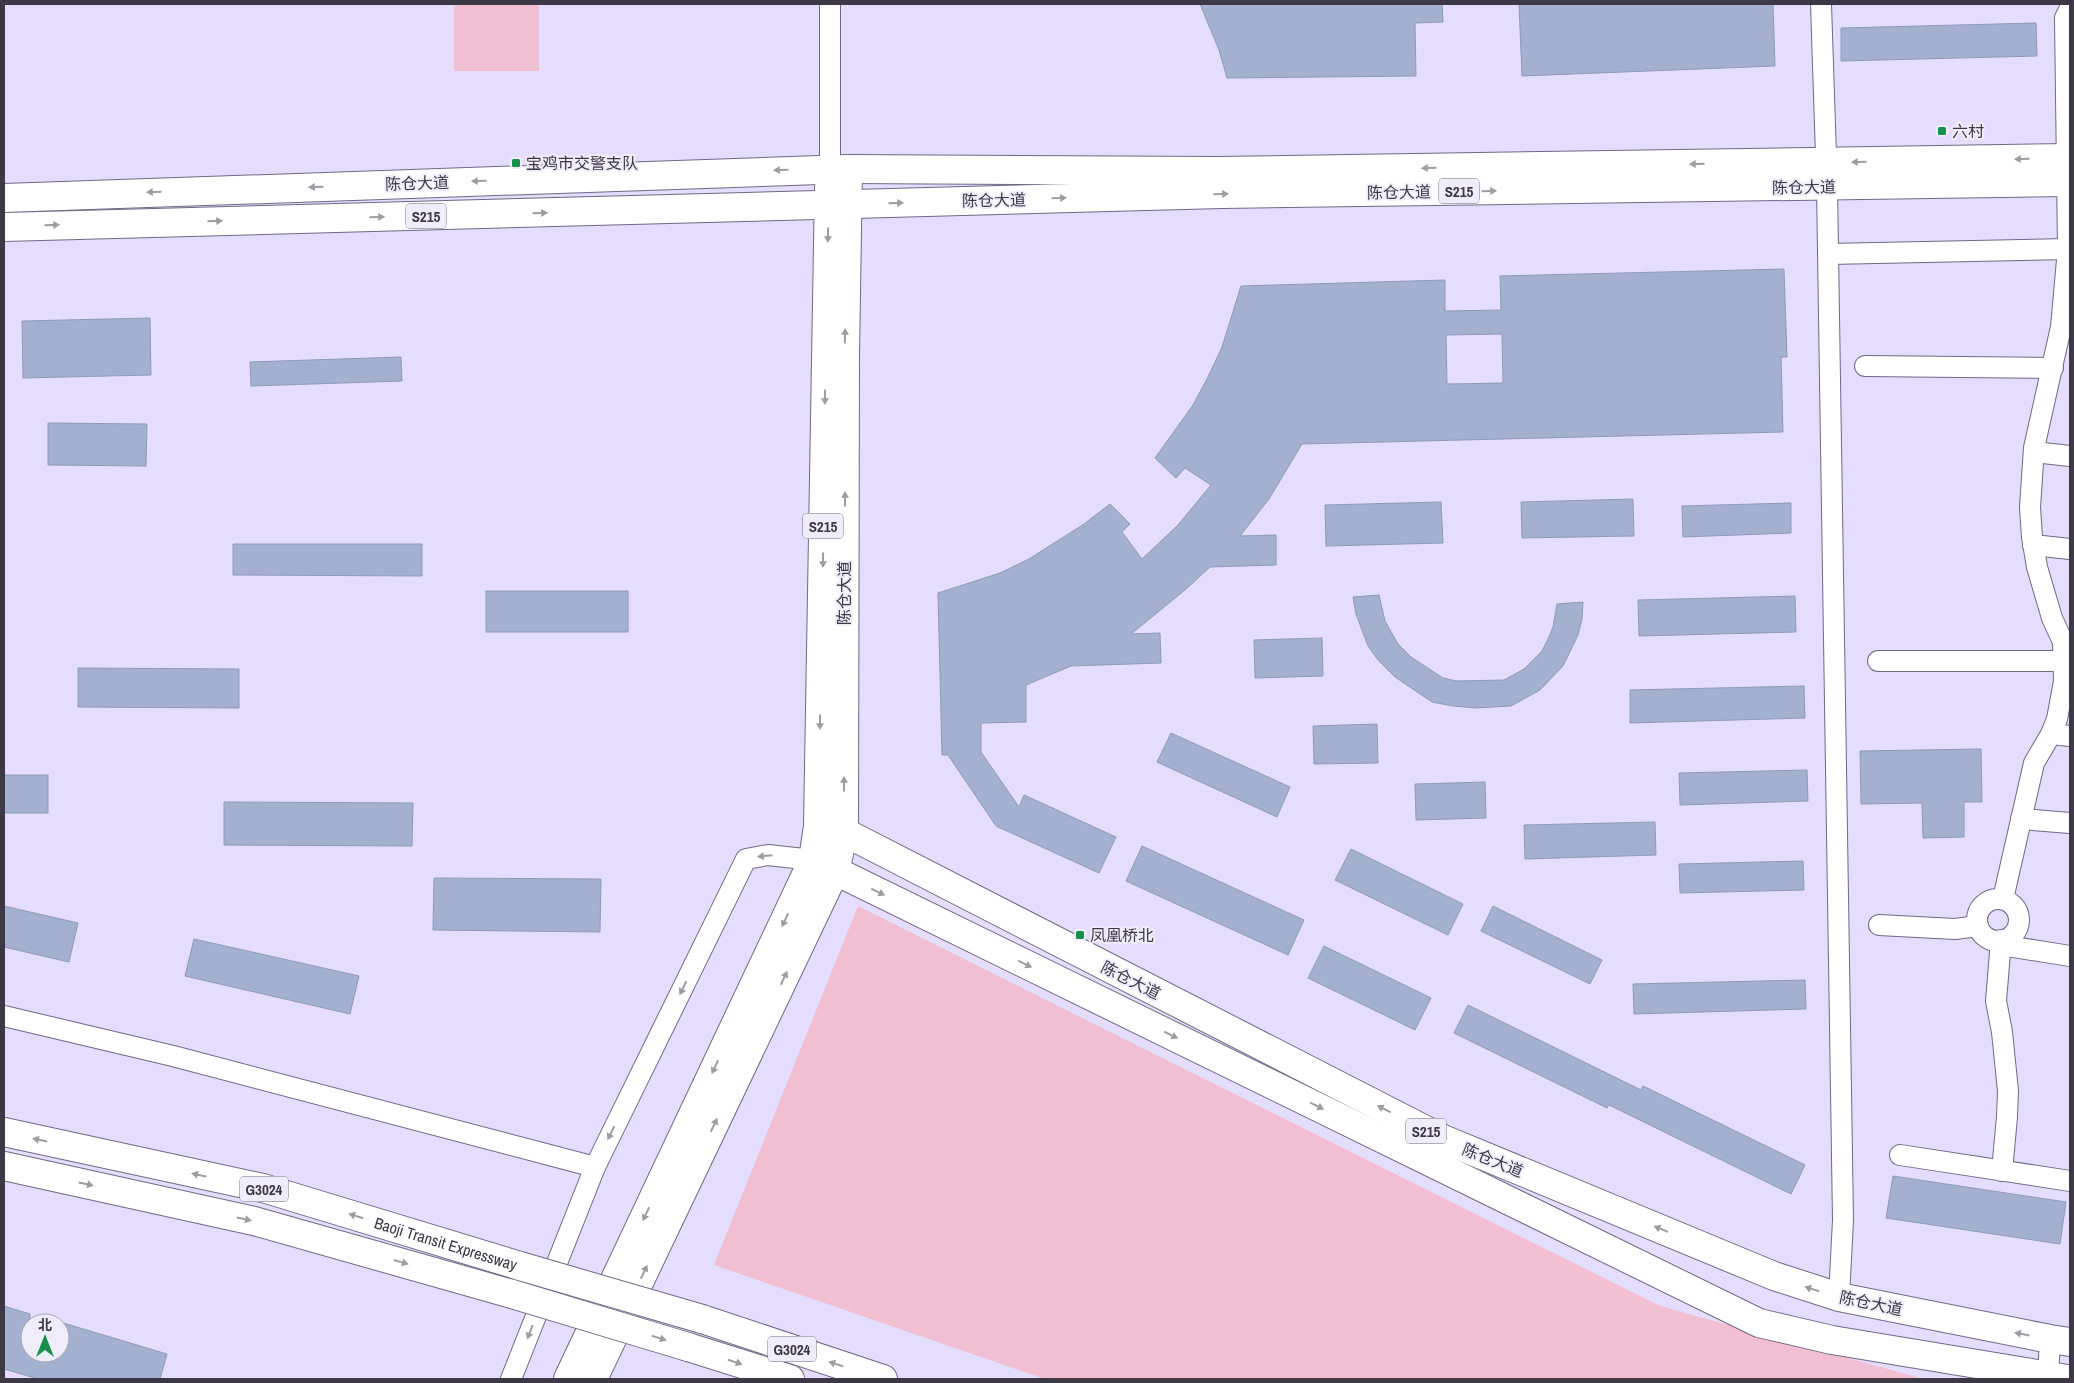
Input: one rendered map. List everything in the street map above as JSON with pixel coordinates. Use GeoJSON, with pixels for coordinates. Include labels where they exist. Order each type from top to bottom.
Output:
{"type":"FeatureCollection","features":[{"type":"Feature","properties":{"kind":"main road","name":"陈仓大道"},"geometry":{"type":"LineString","coordinates":[[4,198],[839,169],[1826,174]]}},
{"type":"Feature","properties":{"kind":"main road","name":"陈仓大道"},"geometry":{"type":"LineString","coordinates":[[824,866],[831,829],[839,169]]}},
{"type":"Feature","properties":{"kind":"main road","name":"陈仓大道"},"geometry":{"type":"LineString","coordinates":[[4,226],[1242,194],[1826,174],[2069,170]]}},
{"type":"Feature","properties":{"kind":"main road","name":"陈仓大道"},"geometry":{"type":"LineString","coordinates":[[831,829],[1443,1139],[1774,1276],[1839,1297],[2060,1340]]}},
{"type":"Feature","properties":{"kind":"main road"},"geometry":{"type":"LineString","coordinates":[[824,866],[1759,1324],[1832,1340],[2055,1379]]}},
{"type":"Feature","properties":{"kind":"main road"},"geometry":{"type":"LineString","coordinates":[[568,1379],[824,866]]}},
{"type":"Feature","properties":{"kind":"main road"},"geometry":{"type":"LineString","coordinates":[[593,1379],[824,866]]}},
{"type":"Feature","properties":{"kind":"main road","name":"Baoji Transit Expressway"},"geometry":{"type":"LineString","coordinates":[[4,1132],[263,1188],[702,1319],[882,1379]]}},
{"type":"Feature","properties":{"kind":"main road","name":"Baoji Transit Expressway"},"geometry":{"type":"LineString","coordinates":[[4,1166],[254,1221],[512,1294],[790,1379]]}},
{"type":"Feature","properties":{"kind":"street"},"geometry":{"type":"LineString","coordinates":[[830,4],[839,169]]}},
{"type":"Feature","properties":{"kind":"street"},"geometry":{"type":"LineString","coordinates":[[1820,4],[1828,254],[1843,1220],[1839,1297]]}},
{"type":"Feature","properties":{"kind":"street"},"geometry":{"type":"LineString","coordinates":[[2003,899],[2034,763],[2061,735],[2066,649],[2044,593],[2034,545],[2030,507],[2034,452],[2060,360],[2061,326],[2069,248],[2065,18],[2070,8]]}},
{"type":"Feature","properties":{"kind":"street"},"geometry":{"type":"LineString","coordinates":[[1828,254],[2069,248]]}},
{"type":"Feature","properties":{"kind":"street"},"geometry":{"type":"LineString","coordinates":[[1865,366],[2060,360]]}},
{"type":"Feature","properties":{"kind":"street"},"geometry":{"type":"LineString","coordinates":[[2034,452],[2070,456]]}},
{"type":"Feature","properties":{"kind":"street"},"geometry":{"type":"LineString","coordinates":[[2034,545],[2070,549]]}},
{"type":"Feature","properties":{"kind":"street"},"geometry":{"type":"LineString","coordinates":[[1878,661],[2066,649]]}},
{"type":"Feature","properties":{"kind":"street"},"geometry":{"type":"LineString","coordinates":[[2021,819],[2070,823]]}},
{"type":"Feature","properties":{"kind":"street"},"geometry":{"type":"LineString","coordinates":[[511,1379],[594,1167],[746,859],[768,855],[824,866]]}},
{"type":"Feature","properties":{"kind":"street"},"geometry":{"type":"LineString","coordinates":[[2001,943],[2014,934],[2019,920],[2015,907],[2003,899],[1988,901],[1983,906],[1977,919],[1978,926],[1987,937],[2001,943],[2070,956]]}},
{"type":"Feature","properties":{"kind":"street"},"geometry":{"type":"LineString","coordinates":[[1879,925],[1956,929],[1978,926]]}},
{"type":"Feature","properties":{"kind":"street"},"geometry":{"type":"LineString","coordinates":[[2001,943],[1996,1000],[2002,1032],[2008,1091],[2002,1170]]}},
{"type":"Feature","properties":{"kind":"street"},"geometry":{"type":"LineString","coordinates":[[4,1016],[173,1056],[594,1167]]}},
{"type":"Feature","properties":{"kind":"street"},"geometry":{"type":"LineString","coordinates":[[1900,1155],[2070,1181]]}},
{"type":"Feature","properties":{"kind":"street"},"geometry":{"type":"LineString","coordinates":[[2055,1379],[2060,1340]]}},
{"type":"Feature","properties":{"kind":"shaded area"},"geometry":{"type":"Polygon","coordinates":[[[454,4],[539,4],[539,71],[454,71],[454,4]]]}},
{"type":"Feature","properties":{"kind":"shaded area"},"geometry":{"type":"Polygon","coordinates":[[[858,906],[1660,1306],[1924,1379],[1045,1379],[714,1265],[858,906]]]}},
{"type":"Feature","properties":{"kind":"building"},"geometry":{"type":"Polygon","coordinates":[[[1200,4],[1442,4],[1443,22],[1415,23],[1416,76],[1227,78],[1219,50],[1200,4]]]}},
{"type":"Feature","properties":{"kind":"building"},"geometry":{"type":"Polygon","coordinates":[[[1519,4],[1773,4],[1775,66],[1522,76],[1519,4]]]}},
{"type":"Feature","properties":{"kind":"building"},"geometry":{"type":"Polygon","coordinates":[[[2036,23],[2037,56],[1841,61],[1841,28],[2036,23]]]}},
{"type":"Feature","properties":{"kind":"building"},"geometry":{"type":"Polygon","coordinates":[[[1784,269],[1787,357],[1781,357],[1783,432],[1302,444],[1269,499],[1240,536],[1276,535],[1276,565],[1210,567],[1131,634],[1160,633],[1161,663],[1071,666],[1026,685],[1026,722],[981,723],[981,752],[1019,807],[1024,795],[1116,837],[1099,873],[996,826],[948,755],[942,755],[938,593],[1000,573],[1029,559],[1084,524],[1110,504],[1130,524],[1122,532],[1142,559],[1178,525],[1211,485],[1185,468],[1176,478],[1155,458],[1193,405],[1208,377],[1222,347],[1241,286],[1445,280],[1445,311],[1501,310],[1500,276],[1784,269]],[[1502,334],[1446,335],[1447,384],[1503,383],[1502,334]]]}},
{"type":"Feature","properties":{"kind":"building"},"geometry":{"type":"Polygon","coordinates":[[[150,318],[151,375],[23,378],[22,321],[150,318]]]}},
{"type":"Feature","properties":{"kind":"building"},"geometry":{"type":"Polygon","coordinates":[[[401,357],[402,381],[251,386],[250,362],[401,357]]]}},
{"type":"Feature","properties":{"kind":"building"},"geometry":{"type":"Polygon","coordinates":[[[48,423],[147,424],[146,466],[48,465],[48,423]]]}},
{"type":"Feature","properties":{"kind":"building"},"geometry":{"type":"Polygon","coordinates":[[[1633,499],[1634,536],[1522,538],[1521,502],[1633,499]]]}},
{"type":"Feature","properties":{"kind":"building"},"geometry":{"type":"Polygon","coordinates":[[[1441,502],[1443,543],[1326,546],[1325,505],[1441,502]]]}},
{"type":"Feature","properties":{"kind":"building"},"geometry":{"type":"Polygon","coordinates":[[[1791,503],[1791,533],[1683,537],[1682,506],[1791,503]]]}},
{"type":"Feature","properties":{"kind":"building"},"geometry":{"type":"Polygon","coordinates":[[[233,544],[422,544],[422,576],[233,575],[233,544]]]}},
{"type":"Feature","properties":{"kind":"building"},"geometry":{"type":"Polygon","coordinates":[[[486,591],[628,591],[628,632],[486,632],[486,591]]]}},
{"type":"Feature","properties":{"kind":"building"},"geometry":{"type":"Polygon","coordinates":[[[1379,595],[1385,621],[1398,644],[1411,657],[1443,678],[1456,681],[1504,680],[1524,669],[1542,651],[1553,627],[1557,604],[1583,602],[1582,619],[1578,635],[1563,666],[1540,690],[1511,706],[1476,708],[1453,706],[1432,702],[1395,677],[1378,660],[1368,646],[1356,614],[1353,597],[1379,595]]]}},
{"type":"Feature","properties":{"kind":"building"},"geometry":{"type":"Polygon","coordinates":[[[1795,596],[1796,632],[1639,636],[1638,600],[1795,596]]]}},
{"type":"Feature","properties":{"kind":"building"},"geometry":{"type":"Polygon","coordinates":[[[1322,638],[1323,676],[1255,678],[1254,640],[1322,638]]]}},
{"type":"Feature","properties":{"kind":"building"},"geometry":{"type":"Polygon","coordinates":[[[78,668],[239,669],[239,708],[78,707],[78,668]]]}},
{"type":"Feature","properties":{"kind":"building"},"geometry":{"type":"Polygon","coordinates":[[[1804,686],[1805,718],[1630,723],[1630,690],[1804,686]]]}},
{"type":"Feature","properties":{"kind":"building"},"geometry":{"type":"Polygon","coordinates":[[[1377,724],[1378,763],[1314,764],[1313,726],[1377,724]]]}},
{"type":"Feature","properties":{"kind":"building"},"geometry":{"type":"Polygon","coordinates":[[[1171,733],[1290,787],[1277,817],[1157,762],[1171,733]]]}},
{"type":"Feature","properties":{"kind":"building"},"geometry":{"type":"Polygon","coordinates":[[[1981,749],[1982,802],[1964,802],[1964,837],[1923,838],[1922,803],[1861,804],[1860,751],[1981,749]]]}},
{"type":"Feature","properties":{"kind":"building"},"geometry":{"type":"Polygon","coordinates":[[[1807,770],[1808,801],[1680,805],[1679,773],[1807,770]]]}},
{"type":"Feature","properties":{"kind":"building"},"geometry":{"type":"Polygon","coordinates":[[[4,775],[48,775],[48,813],[4,813],[4,775]]]}},
{"type":"Feature","properties":{"kind":"building"},"geometry":{"type":"Polygon","coordinates":[[[1485,782],[1486,818],[1416,820],[1415,784],[1485,782]]]}},
{"type":"Feature","properties":{"kind":"building"},"geometry":{"type":"Polygon","coordinates":[[[224,802],[413,803],[412,846],[224,845],[224,802]]]}},
{"type":"Feature","properties":{"kind":"building"},"geometry":{"type":"Polygon","coordinates":[[[1655,822],[1656,855],[1525,859],[1524,825],[1655,822]]]}},
{"type":"Feature","properties":{"kind":"building"},"geometry":{"type":"Polygon","coordinates":[[[1142,846],[1304,920],[1288,955],[1126,881],[1142,846]]]}},
{"type":"Feature","properties":{"kind":"building"},"geometry":{"type":"Polygon","coordinates":[[[1351,849],[1463,904],[1448,935],[1335,880],[1351,849]]]}},
{"type":"Feature","properties":{"kind":"building"},"geometry":{"type":"Polygon","coordinates":[[[1803,861],[1804,890],[1680,893],[1679,864],[1803,861]]]}},
{"type":"Feature","properties":{"kind":"building"},"geometry":{"type":"Polygon","coordinates":[[[434,878],[601,879],[600,932],[433,930],[434,878]]]}},
{"type":"Feature","properties":{"kind":"building"},"geometry":{"type":"Polygon","coordinates":[[[4,906],[78,923],[69,962],[4,947],[4,906]]]}},
{"type":"Feature","properties":{"kind":"building"},"geometry":{"type":"Polygon","coordinates":[[[1493,906],[1602,960],[1590,984],[1481,931],[1493,906]]]}},
{"type":"Feature","properties":{"kind":"building"},"geometry":{"type":"Polygon","coordinates":[[[194,939],[359,976],[350,1014],[185,976],[194,939]]]}},
{"type":"Feature","properties":{"kind":"building"},"geometry":{"type":"Polygon","coordinates":[[[1324,946],[1431,998],[1415,1030],[1308,978],[1324,946]]]}},
{"type":"Feature","properties":{"kind":"building"},"geometry":{"type":"Polygon","coordinates":[[[1805,980],[1806,1009],[1634,1014],[1633,984],[1805,980]]]}},
{"type":"Feature","properties":{"kind":"building"},"geometry":{"type":"Polygon","coordinates":[[[1468,1005],[1641,1090],[1643,1086],[1805,1165],[1791,1194],[1609,1105],[1607,1108],[1454,1033],[1468,1005]]]}},
{"type":"Feature","properties":{"kind":"building"},"geometry":{"type":"Polygon","coordinates":[[[1893,1176],[2066,1202],[2060,1244],[1886,1218],[1893,1176]]]}},
{"type":"Feature","properties":{"kind":"building"},"geometry":{"type":"Polygon","coordinates":[[[4,1306],[27,1313],[20,1313],[20,1363],[70,1363],[70,1325],[167,1354],[160,1379],[38,1379],[4,1369],[4,1306]]]}},
{"type":"Feature","properties":{"kind":"place","name":"六村"},"geometry":{"type":"Point","coordinates":[1942,131]}},
{"type":"Feature","properties":{"kind":"place","name":"宝鸡市交警支队"},"geometry":{"type":"Point","coordinates":[516,163]}},
{"type":"Feature","properties":{"kind":"place","name":"凤凰桥北"},"geometry":{"type":"Point","coordinates":[1080,935]}}]}
